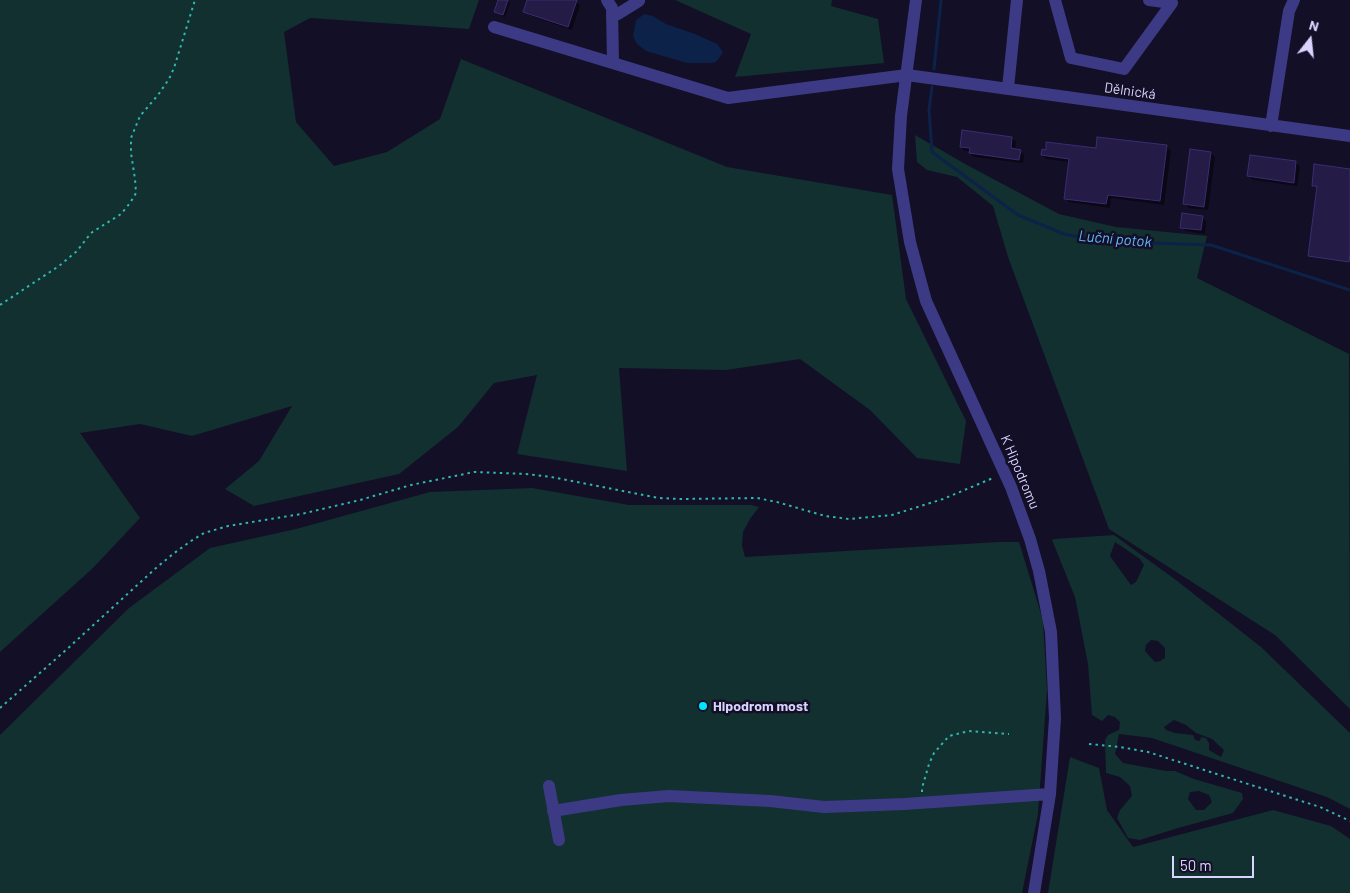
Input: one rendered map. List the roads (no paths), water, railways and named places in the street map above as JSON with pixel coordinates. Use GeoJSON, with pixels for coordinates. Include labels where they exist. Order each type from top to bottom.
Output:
{"type":"FeatureCollection","features":[{"type":"Feature","properties":{"kind":"street"},"geometry":{"type":"LineString","coordinates":[[607,0],[612,8],[613,63]]}},
{"type":"Feature","properties":{"kind":"street","name":"K Hipodromu"},"geometry":{"type":"LineString","coordinates":[[916,0],[901,116],[898,169],[910,242],[926,301],[1006,474],[1030,539],[1037,563],[1051,632],[1055,718],[1050,794],[1034,893]]}},
{"type":"Feature","properties":{"kind":"street"},"geometry":{"type":"LineString","coordinates":[[1008,88],[1017,0]]}},
{"type":"Feature","properties":{"kind":"street"},"geometry":{"type":"LineString","coordinates":[[1055,0],[1071,58],[1124,68],[1171,1]]}},
{"type":"Feature","properties":{"kind":"street"},"geometry":{"type":"LineString","coordinates":[[1149,0],[1171,1]]}},
{"type":"Feature","properties":{"kind":"street"},"geometry":{"type":"LineString","coordinates":[[1271,126],[1288,12],[1294,0]]}},
{"type":"Feature","properties":{"kind":"street"},"geometry":{"type":"LineString","coordinates":[[612,16],[639,1]]}},
{"type":"Feature","properties":{"kind":"street","name":"Dělnická"},"geometry":{"type":"LineString","coordinates":[[494,27],[728,98],[907,75],[1350,136]]}},
{"type":"Feature","properties":{"kind":"street"},"geometry":{"type":"LineString","coordinates":[[549,786],[559,840]]}},
{"type":"Feature","properties":{"kind":"street"},"geometry":{"type":"LineString","coordinates":[[554,811],[621,800],[669,796],[770,801],[824,807],[923,803],[1050,794]]}},
{"type":"Feature","properties":{"kind":"water"},"geometry":{"type":"Polygon","coordinates":[[[644,14],[653,16],[666,24],[717,44],[723,52],[716,62],[687,63],[646,51],[637,44],[633,36],[636,20],[644,14]]]}},
{"type":"Feature","properties":{"kind":"waterway","name":"Luční potok"},"geometry":{"type":"LineString","coordinates":[[934,69],[941,0]]}},
{"type":"Feature","properties":{"kind":"waterway","name":"Luční potok"},"geometry":{"type":"LineString","coordinates":[[932,87],[929,110],[932,152],[1018,215],[1064,234],[1099,241],[1211,245],[1350,290]]}},
{"type":"Feature","properties":{"kind":"place","name":"Hipodrom most"},"geometry":{"type":"Point","coordinates":[703,706]}}]}
